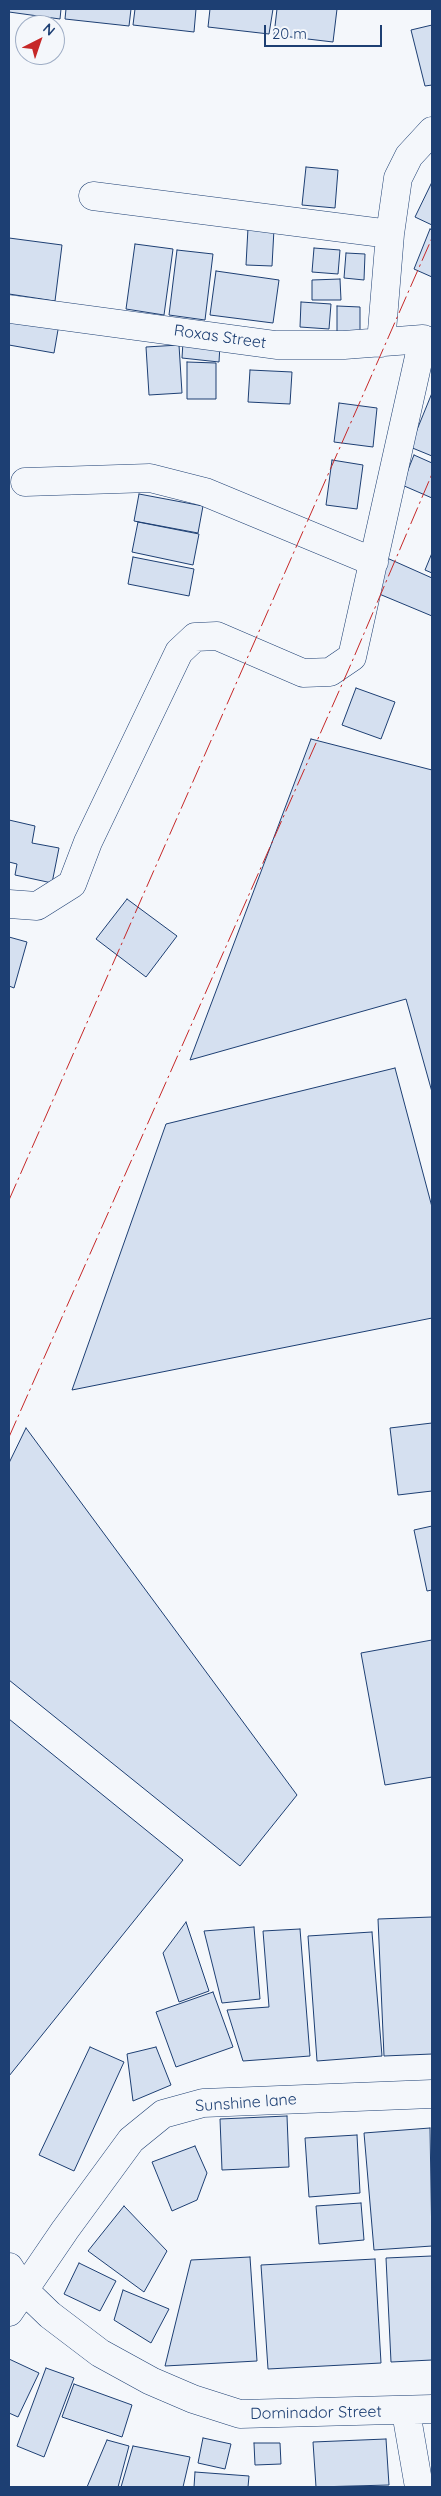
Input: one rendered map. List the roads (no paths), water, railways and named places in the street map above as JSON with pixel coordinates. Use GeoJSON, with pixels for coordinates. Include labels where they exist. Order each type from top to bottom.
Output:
{"type":"FeatureCollection","features":[{"type":"Feature","properties":{"kind":"street"},"geometry":{"type":"LineString","coordinates":[[381,342],[390,234],[398,178],[408,156],[432,131]]}},
{"type":"Feature","properties":{"kind":"street"},"geometry":{"type":"LineString","coordinates":[[93,196],[390,234]]}},
{"type":"Feature","properties":{"kind":"street","name":"Roxas Street"},"geometry":{"type":"LineString","coordinates":[[9,309],[276,345],[344,345],[428,340]]}},
{"type":"Feature","properties":{"kind":"street"},"geometry":{"type":"LineString","coordinates":[[9,904],[37,906],[72,884],[88,842],[178,652],[195,637],[217,636],[303,673],[330,672],[352,657],[428,340]]}},
{"type":"Feature","properties":{"kind":"street"},"geometry":{"type":"LineString","coordinates":[[25,482],[150,478],[204,492],[374,562]]}},
{"type":"Feature","properties":{"kind":"street","name":"Sunshine lane"},"geometry":{"type":"LineString","coordinates":[[9,2312],[16,2278],[131,2140],[163,2114],[203,2103],[432,2094]]}},
{"type":"Feature","properties":{"kind":"street","name":"Dominador Street"},"geometry":{"type":"LineString","coordinates":[[16,2278],[50,2315],[100,2353],[151,2381],[212,2405],[240,2414],[419,2410]]}},
{"type":"Feature","properties":{"kind":"street"},"geometry":{"type":"LineString","coordinates":[[419,2410],[419,2487]]}}]}
